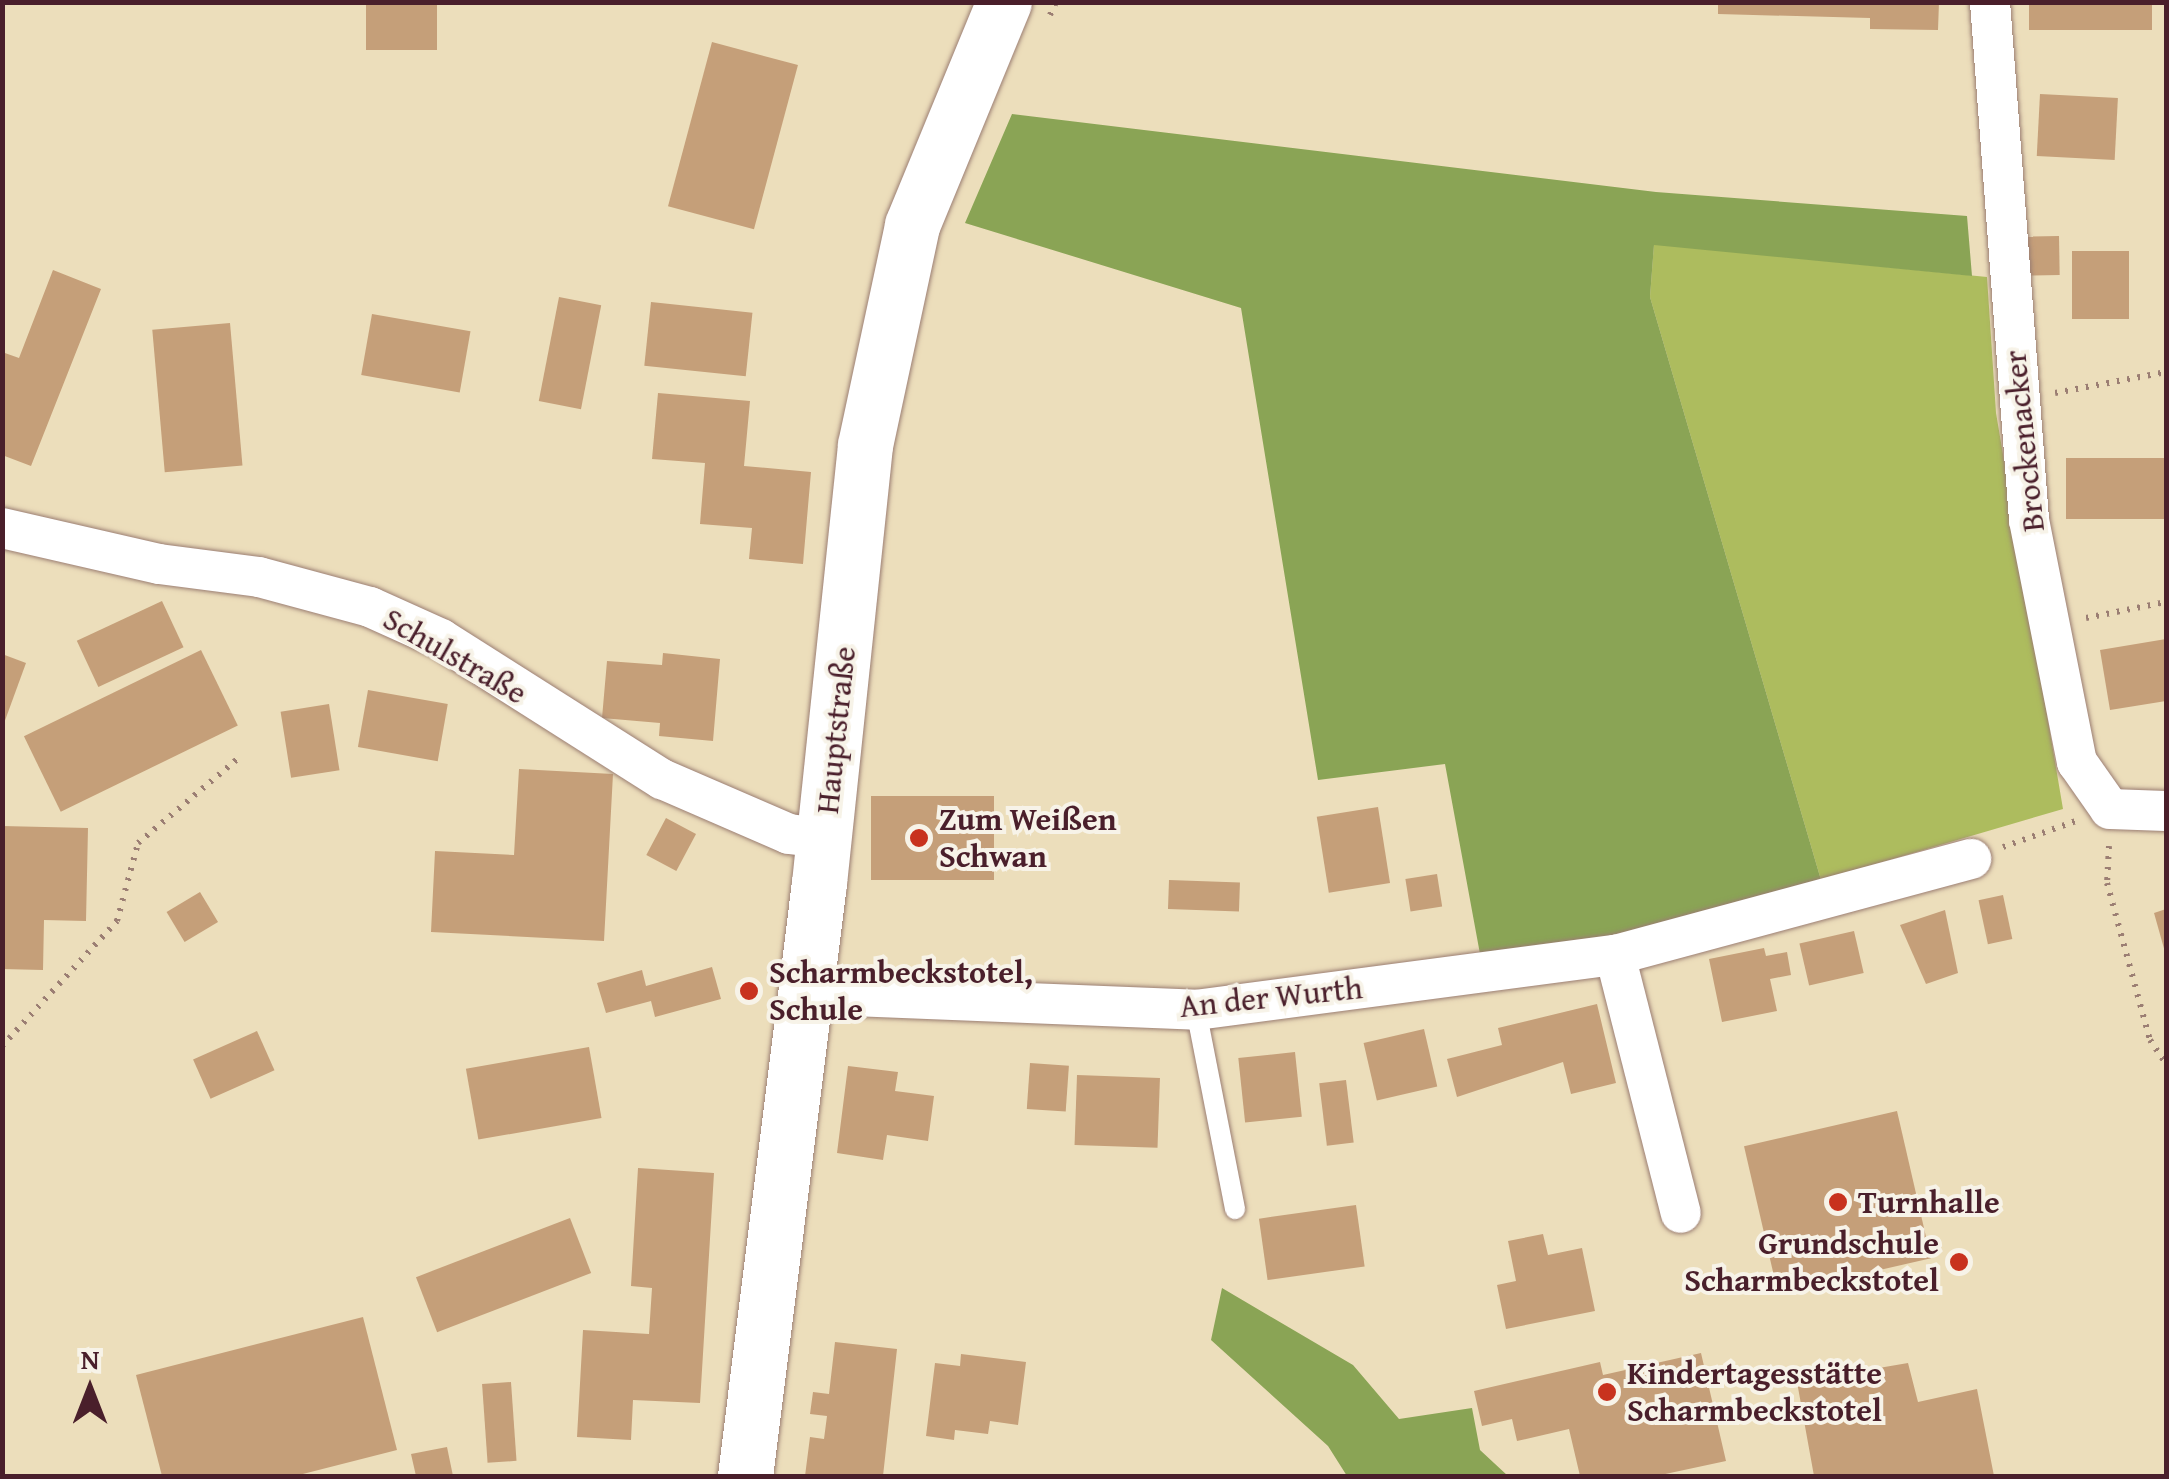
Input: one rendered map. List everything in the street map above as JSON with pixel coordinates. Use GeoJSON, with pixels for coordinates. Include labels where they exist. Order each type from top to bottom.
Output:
{"type":"FeatureCollection","features":[{"type":"Feature","properties":{"kind":"main road","name":"Hauptstraße"},"geometry":{"type":"LineString","coordinates":[[745,1476],[824,838],[869,427],[912,226],[1004,2]]}},
{"type":"Feature","properties":{"kind":"street","name":"Brockenacker"},"geometry":{"type":"LineString","coordinates":[[1990,2],[2029,520],[2077,762],[2110,809]]}},
{"type":"Feature","properties":{"kind":"street","name":"Schulstraße"},"geometry":{"type":"LineString","coordinates":[[2,528],[159,564],[259,576],[370,607],[441,640],[662,778],[789,834],[824,838]]}},
{"type":"Feature","properties":{"kind":"street"},"geometry":{"type":"LineString","coordinates":[[2110,809],[2166,811]]}},
{"type":"Feature","properties":{"kind":"street","name":"An der Wurth"},"geometry":{"type":"LineString","coordinates":[[804,994],[1196,1010],[1615,955],[1970,858]]}},
{"type":"Feature","properties":{"kind":"street"},"geometry":{"type":"LineString","coordinates":[[1615,955],[1681,1213]]}},
{"type":"Feature","properties":{"kind":"lane"},"geometry":{"type":"LineString","coordinates":[[1196,1010],[1236,1209]]}},
{"type":"Feature","properties":{"kind":"path"},"geometry":{"type":"LineString","coordinates":[[2019,400],[2166,372]]}},
{"type":"Feature","properties":{"kind":"path"},"geometry":{"type":"LineString","coordinates":[[2050,625],[2166,602]]}},
{"type":"Feature","properties":{"kind":"path"},"geometry":{"type":"LineString","coordinates":[[2,1046],[117,921],[138,843],[241,756]]}},
{"type":"Feature","properties":{"kind":"path"},"geometry":{"type":"LineString","coordinates":[[1970,858],[2110,809],[2108,883],[2150,1040],[2166,1064]]}},
{"type":"Feature","properties":{"kind":"green space"},"geometry":{"type":"Polygon","coordinates":[[[1012,114],[1656,192],[1967,216],[1972,276],[1654,245],[1650,297],[1821,880],[1616,935],[1480,954],[1445,764],[1318,780],[1241,308],[965,223],[1012,114]]]}},
{"type":"Feature","properties":{"kind":"green space"},"geometry":{"type":"Polygon","coordinates":[[[1654,244],[1987,277],[1996,413],[2063,809],[1821,880],[1650,297],[1654,244]]]}},
{"type":"Feature","properties":{"kind":"green space"},"geometry":{"type":"Polygon","coordinates":[[[1222,1288],[1353,1365],[1399,1419],[1472,1408],[1480,1450],[1508,1476],[1347,1476],[1328,1446],[1211,1340],[1222,1288]]]}},
{"type":"Feature","properties":{"kind":"building"},"geometry":{"type":"Polygon","coordinates":[[[366,2],[437,2],[437,50],[366,50],[366,2]]]}},
{"type":"Feature","properties":{"kind":"building"},"geometry":{"type":"Polygon","coordinates":[[[1718,2],[1939,2],[1938,30],[1870,29],[1870,18],[1718,14],[1718,2]]]}},
{"type":"Feature","properties":{"kind":"building"},"geometry":{"type":"Polygon","coordinates":[[[2029,2],[2152,2],[2152,30],[2029,30],[2029,2]]]}},
{"type":"Feature","properties":{"kind":"building"},"geometry":{"type":"Polygon","coordinates":[[[712,42],[798,65],[754,229],[668,206],[712,42]]]}},
{"type":"Feature","properties":{"kind":"building"},"geometry":{"type":"Polygon","coordinates":[[[2040,94],[2118,98],[2115,160],[2037,156],[2040,94]]]}},
{"type":"Feature","properties":{"kind":"building"},"geometry":{"type":"Polygon","coordinates":[[[2059,236],[2060,275],[2028,276],[2027,237],[2059,236]]]}},
{"type":"Feature","properties":{"kind":"building"},"geometry":{"type":"Polygon","coordinates":[[[2072,251],[2129,251],[2129,319],[2072,319],[2072,251]]]}},
{"type":"Feature","properties":{"kind":"building"},"geometry":{"type":"Polygon","coordinates":[[[53,270],[101,289],[31,466],[2,455],[2,352],[19,358],[53,270]]]}},
{"type":"Feature","properties":{"kind":"building"},"geometry":{"type":"Polygon","coordinates":[[[559,297],[601,305],[581,409],[539,401],[559,297]]]}},
{"type":"Feature","properties":{"kind":"building"},"geometry":{"type":"Polygon","coordinates":[[[651,302],[752,313],[746,376],[644,366],[651,302]]]}},
{"type":"Feature","properties":{"kind":"building"},"geometry":{"type":"Polygon","coordinates":[[[372,314],[470,331],[460,392],[361,375],[372,314]]]}},
{"type":"Feature","properties":{"kind":"building"},"geometry":{"type":"Polygon","coordinates":[[[230,323],[242,465],[165,472],[152,330],[230,323]]]}},
{"type":"Feature","properties":{"kind":"building"},"geometry":{"type":"Polygon","coordinates":[[[658,393],[750,401],[744,466],[811,472],[803,564],[749,559],[752,528],[700,524],[705,463],[652,459],[658,393]]]}},
{"type":"Feature","properties":{"kind":"building"},"geometry":{"type":"Polygon","coordinates":[[[2066,458],[2166,458],[2166,519],[2066,519],[2066,458]]]}},
{"type":"Feature","properties":{"kind":"building"},"geometry":{"type":"Polygon","coordinates":[[[162,601],[184,647],[98,687],[77,641],[162,601]]]}},
{"type":"Feature","properties":{"kind":"building"},"geometry":{"type":"Polygon","coordinates":[[[2166,639],[2166,701],[2110,710],[2100,650],[2166,639]]]}},
{"type":"Feature","properties":{"kind":"building"},"geometry":{"type":"Polygon","coordinates":[[[201,650],[238,725],[61,812],[24,736],[201,650]]]}},
{"type":"Feature","properties":{"kind":"building"},"geometry":{"type":"Polygon","coordinates":[[[663,653],[720,659],[713,741],[659,736],[660,723],[602,718],[607,661],[662,665],[663,653]]]}},
{"type":"Feature","properties":{"kind":"building"},"geometry":{"type":"Polygon","coordinates":[[[2,654],[26,663],[3,726],[2,726],[2,654]]]}},
{"type":"Feature","properties":{"kind":"building"},"geometry":{"type":"Polygon","coordinates":[[[368,690],[448,704],[438,761],[358,747],[368,690]]]}},
{"type":"Feature","properties":{"kind":"building"},"geometry":{"type":"Polygon","coordinates":[[[329,704],[339,770],[291,778],[281,712],[329,704]]]}},
{"type":"Feature","properties":{"kind":"building"},"geometry":{"type":"Polygon","coordinates":[[[519,769],[613,774],[604,941],[431,932],[435,851],[514,855],[519,769]]]}},
{"type":"Feature","properties":{"kind":"building"},"geometry":{"type":"Polygon","coordinates":[[[871,796],[994,796],[994,880],[871,880],[871,796]]]}},
{"type":"Feature","properties":{"kind":"building"},"geometry":{"type":"Polygon","coordinates":[[[1378,807],[1390,883],[1329,893],[1317,817],[1378,807]]]}},
{"type":"Feature","properties":{"kind":"building"},"geometry":{"type":"Polygon","coordinates":[[[666,818],[696,834],[676,871],[646,855],[666,818]]]}},
{"type":"Feature","properties":{"kind":"building"},"geometry":{"type":"Polygon","coordinates":[[[2,826],[88,828],[86,921],[44,920],[43,970],[2,969],[2,826]]]}},
{"type":"Feature","properties":{"kind":"building"},"geometry":{"type":"Polygon","coordinates":[[[1437,874],[1442,907],[1411,912],[1405,879],[1437,874]]]}},
{"type":"Feature","properties":{"kind":"building"},"geometry":{"type":"Polygon","coordinates":[[[1169,880],[1240,882],[1239,911],[1168,909],[1169,880]]]}},
{"type":"Feature","properties":{"kind":"building"},"geometry":{"type":"Polygon","coordinates":[[[200,892],[218,922],[185,942],[167,912],[200,892]]]}},
{"type":"Feature","properties":{"kind":"building"},"geometry":{"type":"Polygon","coordinates":[[[2003,895],[2012,939],[1988,944],[1979,900],[2003,895]]]}},
{"type":"Feature","properties":{"kind":"building"},"geometry":{"type":"Polygon","coordinates":[[[2166,909],[2166,952],[2165,952],[2154,913],[2166,909]]]}},
{"type":"Feature","properties":{"kind":"building"},"geometry":{"type":"Polygon","coordinates":[[[1945,910],[1958,973],[1926,984],[1900,925],[1945,910]]]}},
{"type":"Feature","properties":{"kind":"building"},"geometry":{"type":"Polygon","coordinates":[[[1854,931],[1864,973],[1809,985],[1799,944],[1854,931]]]}},
{"type":"Feature","properties":{"kind":"building"},"geometry":{"type":"Polygon","coordinates":[[[1764,948],[1766,956],[1787,952],[1791,975],[1770,979],[1777,1011],[1722,1022],[1709,959],[1764,948]]]}},
{"type":"Feature","properties":{"kind":"building"},"geometry":{"type":"Polygon","coordinates":[[[712,967],[721,999],[655,1017],[651,1001],[606,1013],[597,983],[642,970],[646,986],[712,967]]]}},
{"type":"Feature","properties":{"kind":"building"},"geometry":{"type":"Polygon","coordinates":[[[1597,1004],[1616,1083],[1571,1094],[1563,1062],[1457,1097],[1447,1059],[1502,1045],[1498,1028],[1597,1004]]]}},
{"type":"Feature","properties":{"kind":"building"},"geometry":{"type":"Polygon","coordinates":[[[1424,1029],[1437,1086],[1377,1100],[1364,1043],[1424,1029]]]}},
{"type":"Feature","properties":{"kind":"building"},"geometry":{"type":"Polygon","coordinates":[[[257,1031],[274,1070],[211,1099],[193,1059],[257,1031]]]}},
{"type":"Feature","properties":{"kind":"building"},"geometry":{"type":"Polygon","coordinates":[[[589,1047],[602,1118],[478,1140],[466,1069],[589,1047]]]}},
{"type":"Feature","properties":{"kind":"building"},"geometry":{"type":"Polygon","coordinates":[[[1295,1052],[1302,1117],[1245,1123],[1238,1058],[1295,1052]]]}},
{"type":"Feature","properties":{"kind":"building"},"geometry":{"type":"Polygon","coordinates":[[[1030,1063],[1069,1066],[1066,1112],[1027,1109],[1030,1063]]]}},
{"type":"Feature","properties":{"kind":"building"},"geometry":{"type":"Polygon","coordinates":[[[848,1066],[898,1072],[895,1091],[934,1096],[928,1141],[887,1135],[883,1160],[837,1153],[848,1066]]]}},
{"type":"Feature","properties":{"kind":"building"},"geometry":{"type":"Polygon","coordinates":[[[1077,1075],[1160,1078],[1158,1148],[1075,1145],[1077,1075]]]}},
{"type":"Feature","properties":{"kind":"building"},"geometry":{"type":"Polygon","coordinates":[[[1346,1080],[1354,1143],[1327,1146],[1319,1083],[1346,1080]]]}},
{"type":"Feature","properties":{"kind":"building","name":"Turnhalle"},"geometry":{"type":"Polygon","coordinates":[[[1897,1111],[1931,1258],[1778,1293],[1744,1146],[1897,1111]]]}},
{"type":"Feature","properties":{"kind":"building"},"geometry":{"type":"Polygon","coordinates":[[[638,1168],[714,1173],[700,1403],[633,1400],[631,1440],[577,1437],[583,1330],[649,1334],[652,1288],[631,1286],[638,1168]]]}},
{"type":"Feature","properties":{"kind":"building"},"geometry":{"type":"Polygon","coordinates":[[[1356,1205],[1365,1266],[1268,1280],[1259,1219],[1356,1205]]]}},
{"type":"Feature","properties":{"kind":"building"},"geometry":{"type":"Polygon","coordinates":[[[570,1218],[591,1273],[437,1332],[416,1277],[570,1218]]]}},
{"type":"Feature","properties":{"kind":"building"},"geometry":{"type":"Polygon","coordinates":[[[1543,1234],[1548,1255],[1582,1248],[1595,1311],[1506,1329],[1497,1285],[1516,1281],[1508,1241],[1543,1234]]]}},
{"type":"Feature","properties":{"kind":"building"},"geometry":{"type":"Polygon","coordinates":[[[363,1317],[397,1450],[295,1476],[162,1476],[136,1375],[363,1317]]]}},
{"type":"Feature","properties":{"kind":"building"},"geometry":{"type":"Polygon","coordinates":[[[835,1342],[897,1349],[883,1476],[805,1476],[810,1437],[824,1439],[827,1416],[810,1414],[813,1392],[829,1394],[835,1342]]]}},
{"type":"Feature","properties":{"kind":"building"},"geometry":{"type":"Polygon","coordinates":[[[1701,1353],[1726,1461],[1656,1476],[1580,1476],[1569,1429],[1517,1441],[1512,1419],[1482,1426],[1474,1391],[1600,1362],[1603,1375],[1701,1353]]]}},
{"type":"Feature","properties":{"kind":"building"},"geometry":{"type":"Polygon","coordinates":[[[961,1354],[1026,1362],[1018,1425],[990,1421],[988,1434],[955,1430],[954,1440],[926,1436],[935,1363],[960,1366],[961,1354]]]}},
{"type":"Feature","properties":{"kind":"building"},"geometry":{"type":"Polygon","coordinates":[[[1908,1363],[1918,1402],[1977,1389],[1994,1476],[1814,1476],[1797,1382],[1908,1363]]]}},
{"type":"Feature","properties":{"kind":"building"},"geometry":{"type":"Polygon","coordinates":[[[511,1382],[517,1461],[488,1463],[482,1384],[511,1382]]]}},
{"type":"Feature","properties":{"kind":"building"},"geometry":{"type":"Polygon","coordinates":[[[447,1447],[453,1476],[416,1476],[411,1454],[447,1447]]]}},
{"type":"Feature","properties":{"kind":"place","name":"Zum Weißen Schwan"},"geometry":{"type":"Point","coordinates":[919,838]}},
{"type":"Feature","properties":{"kind":"place","name":"Scharmbeckstotel, Schule"},"geometry":{"type":"Point","coordinates":[749,991]}},
{"type":"Feature","properties":{"kind":"place","name":"Turnhalle"},"geometry":{"type":"Point","coordinates":[1838,1202]}},
{"type":"Feature","properties":{"kind":"place","name":"Grundschule Scharmbeckstotel"},"geometry":{"type":"Point","coordinates":[1959,1262]}},
{"type":"Feature","properties":{"kind":"place","name":"Kindertagesstätte Scharmbeckstotel"},"geometry":{"type":"Point","coordinates":[1607,1392]}}]}
